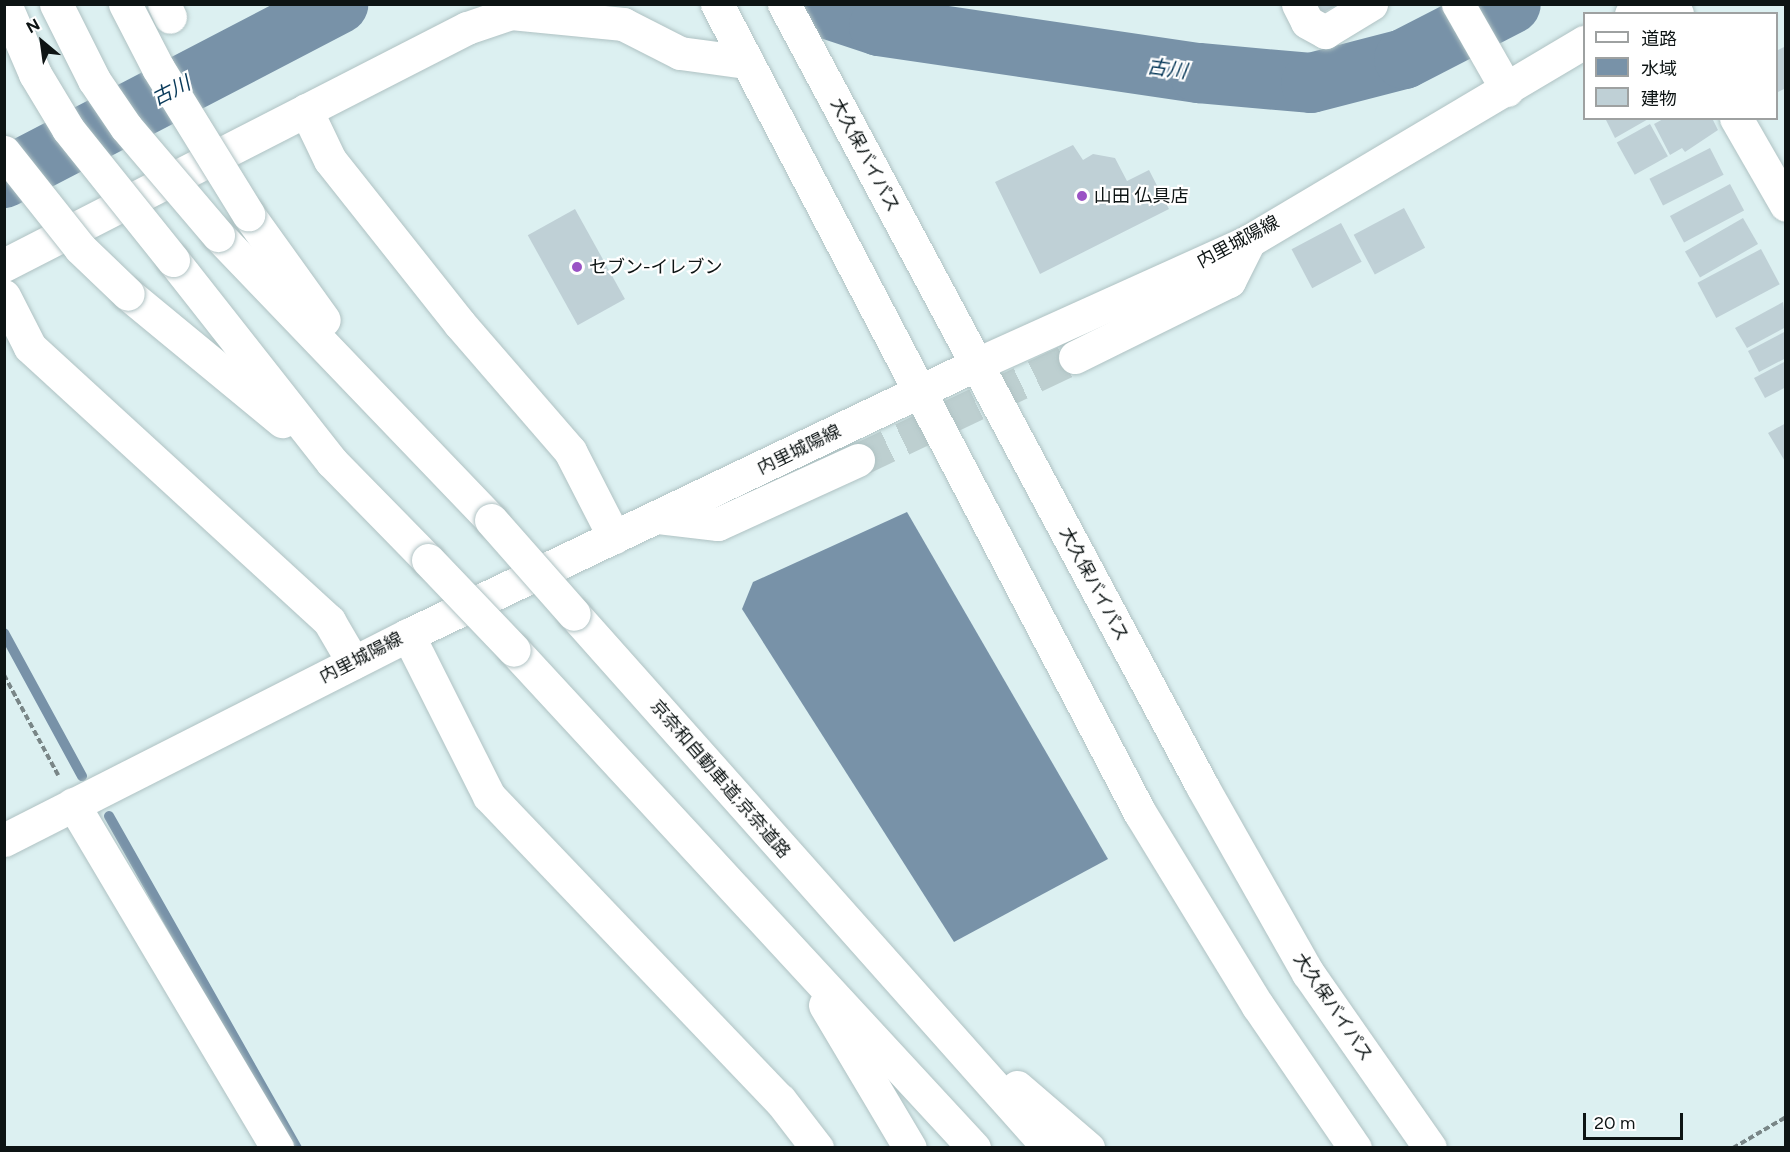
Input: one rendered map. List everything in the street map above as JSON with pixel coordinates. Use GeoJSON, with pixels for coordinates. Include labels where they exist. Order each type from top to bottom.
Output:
{"type":"FeatureCollection","features":[{"type":"Feature","properties":{"kind":"main road"},"geometry":{"type":"LineString","coordinates":[[5,4],[34,74],[68,129],[332,462],[514,650],[974,1148]]}},
{"type":"Feature","properties":{"kind":"main road"},"geometry":{"type":"LineString","coordinates":[[56,4],[94,80],[126,127],[218,235],[390,412]]}},
{"type":"Feature","properties":{"kind":"main road"},"geometry":{"type":"LineString","coordinates":[[125,4],[158,68],[248,214],[390,412]]}},
{"type":"Feature","properties":{"kind":"main road","name":"大久保バイパス"},"geometry":{"type":"LineString","coordinates":[[784,4],[1202,786],[1302,963],[1430,1148]]}},
{"type":"Feature","properties":{"kind":"main road"},"geometry":{"type":"LineString","coordinates":[[1298,4],[1307,22],[1325,32],[1371,4]]}},
{"type":"Feature","properties":{"kind":"main road"},"geometry":{"type":"LineString","coordinates":[[1458,4],[1504,83]]}},
{"type":"Feature","properties":{"kind":"main road"},"geometry":{"type":"LineString","coordinates":[[4,265],[467,28],[511,14],[623,24],[680,53],[747,62]]}},
{"type":"Feature","properties":{"kind":"main road"},"geometry":{"type":"LineString","coordinates":[[722,15],[1140,813],[1258,1006],[1355,1148]]}},
{"type":"Feature","properties":{"kind":"main road","name":"内里城陽線"},"geometry":{"type":"LineString","coordinates":[[4,840],[408,635],[977,364],[1248,241],[1504,83],[1583,43]]}},
{"type":"Feature","properties":{"kind":"main road"},"geometry":{"type":"LineString","coordinates":[[306,110],[330,160],[460,324],[570,451],[614,537]]}},
{"type":"Feature","properties":{"kind":"main road"},"geometry":{"type":"LineString","coordinates":[[1737,120],[1785,205]]}},
{"type":"Feature","properties":{"kind":"main road"},"geometry":{"type":"LineString","coordinates":[[4,152],[52,215],[128,294],[332,462]]}},
{"type":"Feature","properties":{"kind":"main road"},"geometry":{"type":"LineString","coordinates":[[1075,357],[1229,281],[1248,241]]}},
{"type":"Feature","properties":{"kind":"main road"},"geometry":{"type":"LineString","coordinates":[[4,296],[30,347],[329,621],[352,662]]}},
{"type":"Feature","properties":{"kind":"main road","name":"京奈和自動車道;京奈道路"},"geometry":{"type":"LineString","coordinates":[[390,412],[491,520],[908,994],[1049,1148]]}},
{"type":"Feature","properties":{"kind":"main road"},"geometry":{"type":"LineString","coordinates":[[658,517],[718,524],[858,460]]}},
{"type":"Feature","properties":{"kind":"main road"},"geometry":{"type":"LineString","coordinates":[[408,635],[489,796],[780,1100],[818,1148]]}},
{"type":"Feature","properties":{"kind":"main road"},"geometry":{"type":"LineString","coordinates":[[73,804],[277,1148]]}},
{"type":"Feature","properties":{"kind":"main road"},"geometry":{"type":"LineString","coordinates":[[793,951],[910,1148]]}},
{"type":"Feature","properties":{"kind":"main road"},"geometry":{"type":"LineString","coordinates":[[908,994],[1088,1148]]}},
{"type":"Feature","properties":{"kind":"path"},"geometry":{"type":"LineString","coordinates":[[4,675],[73,804]]}},
{"type":"Feature","properties":{"kind":"path"},"geometry":{"type":"LineString","coordinates":[[1733,1148],[1785,1117]]}},
{"type":"Feature","properties":{"kind":"water"},"geometry":{"type":"Polygon","coordinates":[[[907,512],[1108,859],[954,942],[742,609],[753,582],[907,512]]]}},
{"type":"Feature","properties":{"kind":"building"},"geometry":{"type":"Polygon","coordinates":[[[1315,4],[1339,4],[1320,14],[1315,4]]]}},
{"type":"Feature","properties":{"kind":"building"},"geometry":{"type":"Polygon","coordinates":[[[1786,46],[1786,88],[1778,92],[1778,50],[1786,46]]]}},
{"type":"Feature","properties":{"kind":"building"},"geometry":{"type":"Polygon","coordinates":[[[1606,120],[1646,120],[1615,138],[1606,120]]]}},
{"type":"Feature","properties":{"kind":"building"},"geometry":{"type":"Polygon","coordinates":[[[1661,120],[1713,120],[1718,130],[1685,152],[1682,148],[1670,155],[1654,124],[1661,120]]]}},
{"type":"Feature","properties":{"kind":"building"},"geometry":{"type":"Polygon","coordinates":[[[1650,124],[1668,156],[1635,175],[1617,142],[1650,124]]]}},
{"type":"Feature","properties":{"kind":"building","name":"山田 仏具店"},"geometry":{"type":"Polygon","coordinates":[[[1073,145],[1083,160],[1093,154],[1115,158],[1127,181],[1149,170],[1169,209],[1040,274],[995,182],[1073,145]]]}},
{"type":"Feature","properties":{"kind":"building"},"geometry":{"type":"Polygon","coordinates":[[[1710,148],[1724,175],[1663,206],[1649,179],[1710,148]]]}},
{"type":"Feature","properties":{"kind":"building"},"geometry":{"type":"Polygon","coordinates":[[[1730,184],[1744,210],[1684,242],[1670,216],[1730,184]]]}},
{"type":"Feature","properties":{"kind":"building"},"geometry":{"type":"Polygon","coordinates":[[[1404,208],[1425,248],[1375,274],[1354,235],[1404,208]]]}},
{"type":"Feature","properties":{"kind":"building","name":"セブン-イレブン"},"geometry":{"type":"Polygon","coordinates":[[[575,209],[625,299],[578,325],[528,235],[575,209]]]}},
{"type":"Feature","properties":{"kind":"building"},"geometry":{"type":"Polygon","coordinates":[[[1743,218],[1758,244],[1700,277],[1685,252],[1743,218]]]}},
{"type":"Feature","properties":{"kind":"building"},"geometry":{"type":"Polygon","coordinates":[[[1341,223],[1362,262],[1312,288],[1292,249],[1341,223]]]}},
{"type":"Feature","properties":{"kind":"building"},"geometry":{"type":"Polygon","coordinates":[[[1761,249],[1780,284],[1716,318],[1697,283],[1761,249]]]}},
{"type":"Feature","properties":{"kind":"building"},"geometry":{"type":"Polygon","coordinates":[[[1783,302],[1786,327],[1747,348],[1735,328],[1783,302]]]}},
{"type":"Feature","properties":{"kind":"building"},"geometry":{"type":"Polygon","coordinates":[[[1786,331],[1786,358],[1759,372],[1748,351],[1786,331]]]}},
{"type":"Feature","properties":{"kind":"building"},"geometry":{"type":"Polygon","coordinates":[[[1786,361],[1786,387],[1765,398],[1754,378],[1786,361]]]}},
{"type":"Feature","properties":{"kind":"building"},"geometry":{"type":"Polygon","coordinates":[[[1786,423],[1786,463],[1768,433],[1786,423]]]}},
{"type":"Feature","properties":{"kind":"waterway","name":"古川"},"geometry":{"type":"LineString","coordinates":[[4,178],[338,4]]}},
{"type":"Feature","properties":{"kind":"waterway","name":"古川"},"geometry":{"type":"LineString","coordinates":[[813,4],[879,26],[1199,73],[1311,83],[1404,59],[1511,4]]}},
{"type":"Feature","properties":{"kind":"waterway"},"geometry":{"type":"LineString","coordinates":[[4,633],[82,776]]}},
{"type":"Feature","properties":{"kind":"waterway"},"geometry":{"type":"LineString","coordinates":[[109,816],[297,1148]]}},
{"type":"Feature","properties":{"kind":"tunnel"},"geometry":{"type":"LineString","coordinates":[[858,460],[1075,357]]}},
{"type":"Feature","properties":{"kind":"place","name":"山田 仏具店"},"geometry":{"type":"Point","coordinates":[1082,196]}},
{"type":"Feature","properties":{"kind":"place","name":"セブン-イレブン"},"geometry":{"type":"Point","coordinates":[577,267]}}]}
